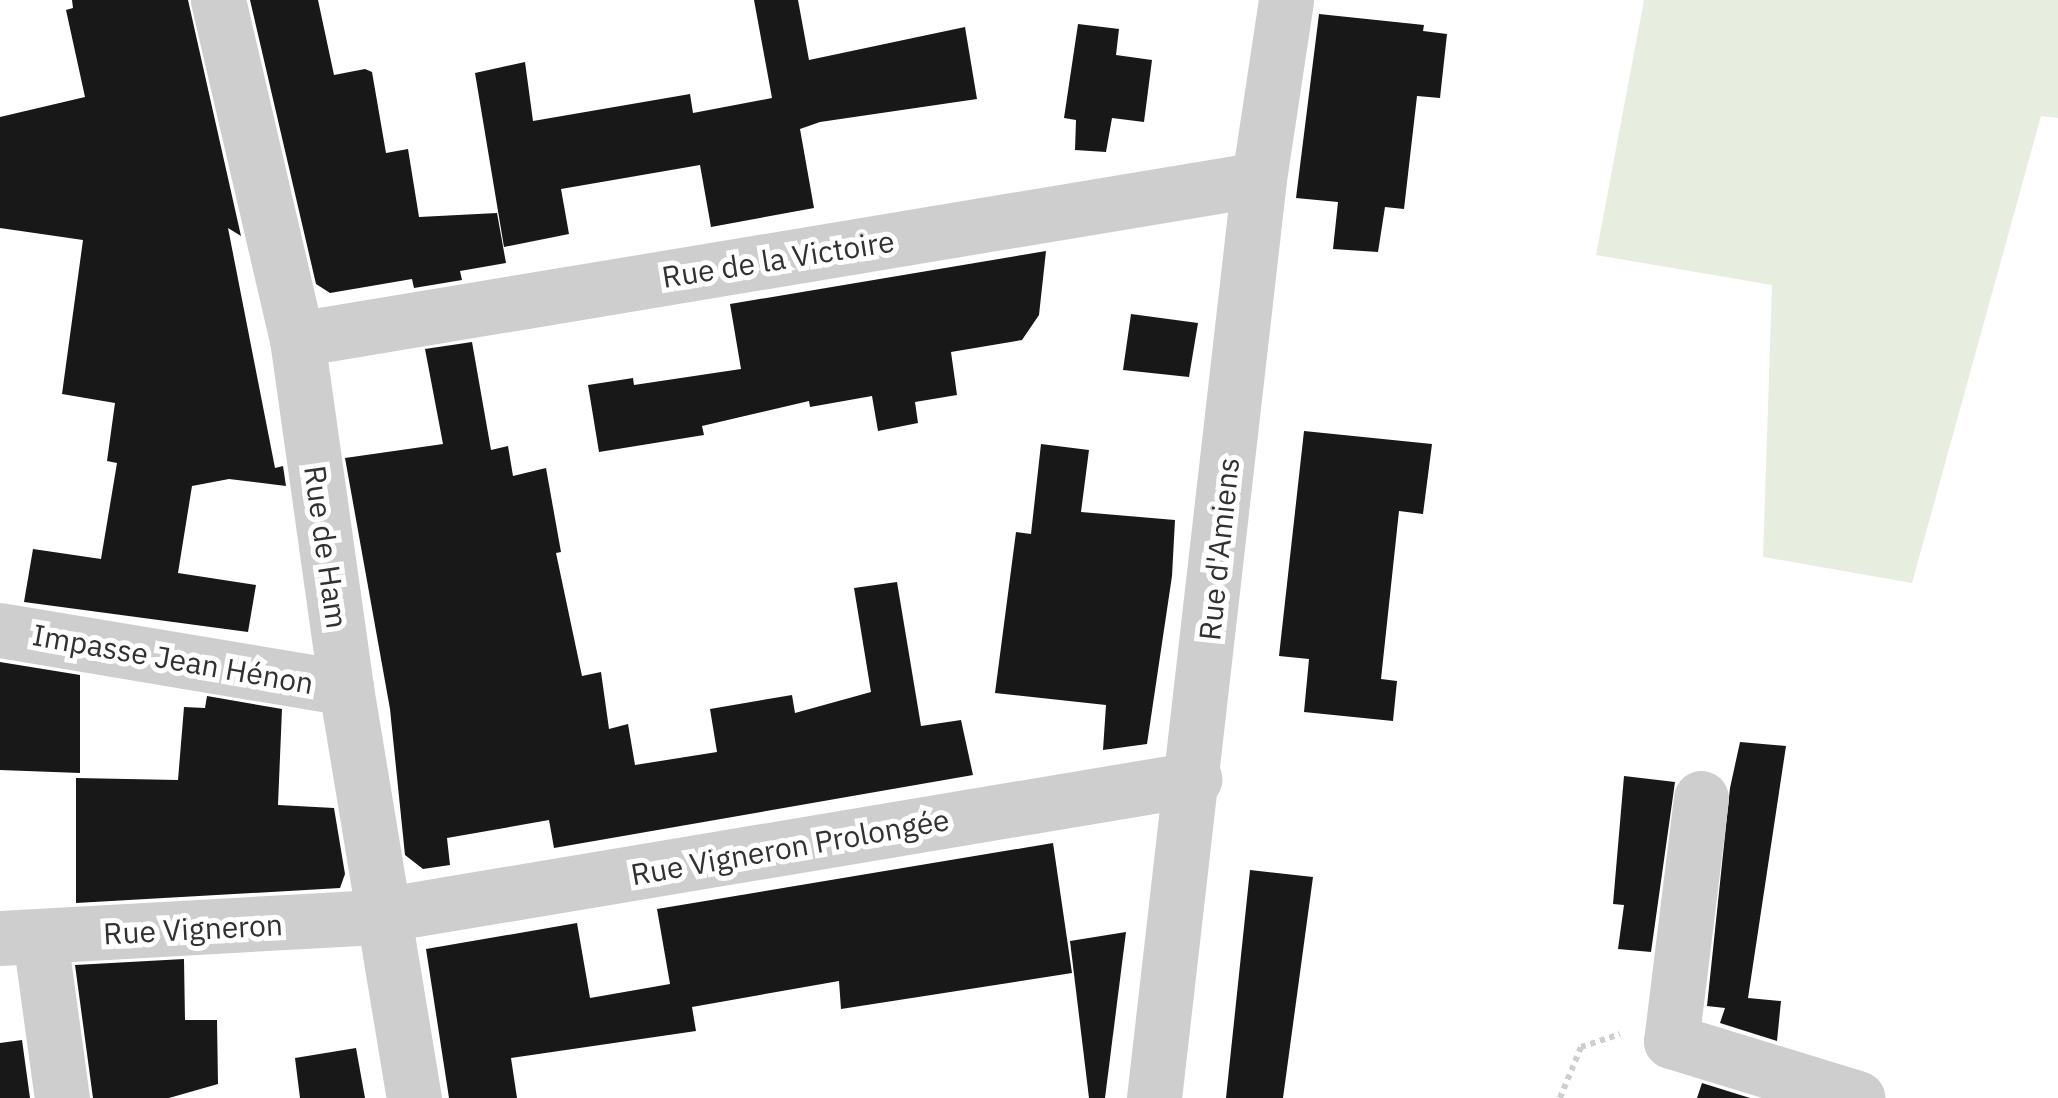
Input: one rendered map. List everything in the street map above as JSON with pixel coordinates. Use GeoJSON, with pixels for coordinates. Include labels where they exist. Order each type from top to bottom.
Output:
{"type":"FeatureCollection","features":[{"type":"Feature","properties":{"kind":"street","name":"Rue de Ham"},"geometry":{"type":"LineString","coordinates":[[218,0],[297,339],[346,688],[414,1098]]}},
{"type":"Feature","properties":{"kind":"street","name":"Rue d'Amiens"},"geometry":{"type":"LineString","coordinates":[[1154,1098],[1194,780],[1259,178],[1286,0]]}},
{"type":"Feature","properties":{"kind":"street","name":"Rue de la Victoire"},"geometry":{"type":"LineString","coordinates":[[297,339],[1259,178]]}},
{"type":"Feature","properties":{"kind":"street","name":"Impasse Jean Hénon"},"geometry":{"type":"LineString","coordinates":[[0,630],[346,688]]}},
{"type":"Feature","properties":{"kind":"street","name":"Rue Vigneron Prolongée"},"geometry":{"type":"LineString","coordinates":[[386,915],[1194,780]]}},
{"type":"Feature","properties":{"kind":"street"},"geometry":{"type":"LineString","coordinates":[[1701,798],[1671,1041],[1857,1098]]}},
{"type":"Feature","properties":{"kind":"street","name":"Rue Vigneron"},"geometry":{"type":"LineString","coordinates":[[20,938],[386,915]]}},
{"type":"Feature","properties":{"kind":"street"},"geometry":{"type":"LineString","coordinates":[[20,938],[62,1098]]}},
{"type":"Feature","properties":{"kind":"path"},"geometry":{"type":"LineString","coordinates":[[1560,1098],[1580,1048],[1616,1034],[1671,1041]]}},
{"type":"Feature","properties":{"kind":"green space"},"geometry":{"type":"Polygon","coordinates":[[[1644,0],[2058,0],[2058,118],[2041,116],[1912,583],[1763,557],[1772,285],[1596,255],[1644,0]]]}},
{"type":"Feature","properties":{"kind":"building"},"geometry":{"type":"Polygon","coordinates":[[[72,0],[188,0],[241,236],[228,228],[275,468],[283,466],[286,486],[229,479],[192,486],[178,573],[256,585],[248,632],[24,602],[33,549],[101,559],[117,463],[107,461],[115,403],[62,394],[83,240],[0,228],[0,117],[85,97],[66,10],[73,8],[72,0]]]}},
{"type":"Feature","properties":{"kind":"building"},"geometry":{"type":"Polygon","coordinates":[[[250,0],[318,0],[334,75],[365,69],[372,72],[386,153],[408,149],[419,217],[497,213],[506,263],[460,271],[462,280],[414,288],[412,279],[330,293],[316,284],[250,0]]]}},
{"type":"Feature","properties":{"kind":"building"},"geometry":{"type":"Polygon","coordinates":[[[754,0],[798,0],[809,60],[965,27],[977,99],[820,122],[800,129],[814,208],[711,227],[700,165],[561,189],[569,234],[504,247],[475,73],[525,62],[533,121],[690,94],[693,113],[772,98],[754,0]]]}},
{"type":"Feature","properties":{"kind":"building"},"geometry":{"type":"Polygon","coordinates":[[[1319,14],[1424,25],[1423,31],[1447,34],[1440,98],[1417,96],[1404,209],[1385,207],[1378,252],[1333,249],[1338,202],[1296,198],[1319,14]]]}},
{"type":"Feature","properties":{"kind":"building"},"geometry":{"type":"Polygon","coordinates":[[[1078,24],[1119,29],[1116,55],[1152,60],[1144,122],[1112,118],[1106,152],[1075,150],[1076,120],[1064,118],[1078,24]]]}},
{"type":"Feature","properties":{"kind":"building"},"geometry":{"type":"Polygon","coordinates":[[[1046,251],[1039,315],[1022,340],[951,352],[957,395],[915,402],[918,423],[878,431],[872,396],[810,407],[809,401],[702,426],[704,435],[599,452],[588,385],[633,378],[634,385],[741,369],[730,304],[1046,251]]]}},
{"type":"Feature","properties":{"kind":"building"},"geometry":{"type":"Polygon","coordinates":[[[1131,314],[1198,323],[1189,377],[1123,370],[1131,314]]]}},
{"type":"Feature","properties":{"kind":"building"},"geometry":{"type":"Polygon","coordinates":[[[472,342],[491,450],[508,446],[513,476],[546,468],[561,552],[556,553],[582,676],[601,672],[609,729],[628,724],[635,765],[717,752],[710,709],[792,695],[795,713],[871,692],[854,588],[897,582],[921,726],[961,720],[973,775],[554,848],[549,820],[447,838],[450,865],[423,869],[405,855],[390,709],[345,458],[443,444],[425,349],[472,342]]]}},
{"type":"Feature","properties":{"kind":"building"},"geometry":{"type":"Polygon","coordinates":[[[1304,431],[1432,444],[1423,514],[1399,511],[1381,679],[1397,681],[1393,721],[1304,712],[1309,659],[1279,656],[1304,431]]]}},
{"type":"Feature","properties":{"kind":"building"},"geometry":{"type":"Polygon","coordinates":[[[1041,444],[1089,450],[1081,512],[1175,520],[1172,576],[1147,744],[1103,750],[1106,705],[995,693],[1016,532],[1031,534],[1041,444]]]}},
{"type":"Feature","properties":{"kind":"building"},"geometry":{"type":"Polygon","coordinates":[[[0,662],[80,675],[80,773],[0,770],[0,662]]]}},
{"type":"Feature","properties":{"kind":"building"},"geometry":{"type":"Polygon","coordinates":[[[207,696],[282,709],[278,805],[334,808],[345,874],[340,888],[76,903],[76,778],[178,780],[184,707],[205,708],[207,696]]]}},
{"type":"Feature","properties":{"kind":"building"},"geometry":{"type":"Polygon","coordinates":[[[1740,742],[1786,746],[1748,998],[1781,1001],[1777,1041],[1720,1023],[1725,1008],[1707,1006],[1730,788],[1740,742]]]}},
{"type":"Feature","properties":{"kind":"building"},"geometry":{"type":"Polygon","coordinates":[[[1624,776],[1675,782],[1651,952],[1618,949],[1624,905],[1613,904],[1624,776]]]}},
{"type":"Feature","properties":{"kind":"building"},"geometry":{"type":"Polygon","coordinates":[[[1053,843],[1072,973],[841,1009],[839,981],[692,1007],[696,1031],[511,1058],[517,1098],[449,1098],[426,949],[577,923],[590,998],[670,984],[657,909],[1053,843]]]}},
{"type":"Feature","properties":{"kind":"building"},"geometry":{"type":"Polygon","coordinates":[[[1250,870],[1313,877],[1283,1098],[1226,1098],[1250,870]]]}},
{"type":"Feature","properties":{"kind":"building"},"geometry":{"type":"Polygon","coordinates":[[[1126,932],[1105,1098],[1089,1098],[1070,941],[1126,932]]]}},
{"type":"Feature","properties":{"kind":"building"},"geometry":{"type":"Polygon","coordinates":[[[184,959],[185,1020],[217,1020],[218,1084],[169,1098],[93,1098],[75,965],[184,959]]]}},
{"type":"Feature","properties":{"kind":"building"},"geometry":{"type":"Polygon","coordinates":[[[22,1040],[30,1098],[0,1098],[0,1043],[22,1040]]]}},
{"type":"Feature","properties":{"kind":"building"},"geometry":{"type":"Polygon","coordinates":[[[356,1048],[365,1098],[300,1098],[295,1058],[356,1048]]]}},
{"type":"Feature","properties":{"kind":"building"},"geometry":{"type":"Polygon","coordinates":[[[1702,1083],[1750,1098],[1697,1098],[1702,1083]]]}}]}
